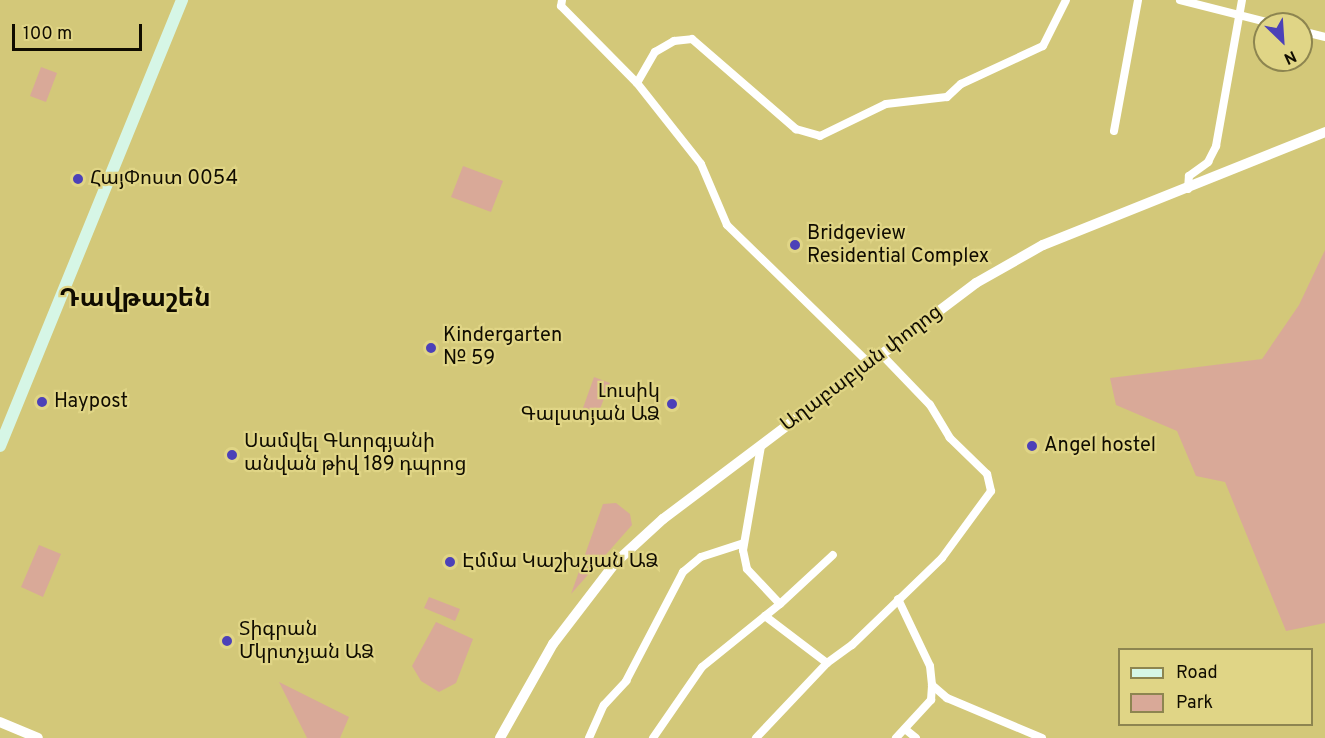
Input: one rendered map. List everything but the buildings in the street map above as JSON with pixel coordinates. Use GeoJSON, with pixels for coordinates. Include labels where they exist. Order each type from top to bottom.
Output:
{"type":"FeatureCollection","features":[{"type":"Feature","properties":{"kind":"main road"},"geometry":{"type":"LineString","coordinates":[[0,434],[180,0]]}},
{"type":"Feature","properties":{"kind":"main road"},"geometry":{"type":"LineString","coordinates":[[0,446],[180,0]]}},
{"type":"Feature","properties":{"kind":"street"},"geometry":{"type":"LineString","coordinates":[[562,0],[561,6],[594,43],[637,83],[701,164],[727,225],[868,363]]}},
{"type":"Feature","properties":{"kind":"street"},"geometry":{"type":"LineString","coordinates":[[637,83],[655,52],[675,41],[692,39],[796,129],[820,136],[885,104],[947,97],[961,84],[1043,46],[1066,0]]}},
{"type":"Feature","properties":{"kind":"street"},"geometry":{"type":"LineString","coordinates":[[1114,131],[1138,0]]}},
{"type":"Feature","properties":{"kind":"street"},"geometry":{"type":"LineString","coordinates":[[1180,0],[1253,18]]}},
{"type":"Feature","properties":{"kind":"street"},"geometry":{"type":"LineString","coordinates":[[1188,189],[1189,176],[1208,162],[1216,146],[1242,0]]}},
{"type":"Feature","properties":{"kind":"street","name":"Աղաբաբյան փողոց"},"geometry":{"type":"LineString","coordinates":[[500,738],[553,644],[610,568],[663,519],[975,283],[1043,245],[1188,189],[1325,132]]}},
{"type":"Feature","properties":{"kind":"street"},"geometry":{"type":"LineString","coordinates":[[756,738],[827,663],[954,545],[988,501],[992,483],[950,438],[930,405],[881,354]]}},
{"type":"Feature","properties":{"kind":"street"},"geometry":{"type":"LineString","coordinates":[[761,446],[744,543],[747,569],[780,604]]}},
{"type":"Feature","properties":{"kind":"street"},"geometry":{"type":"LineString","coordinates":[[589,738],[604,705],[626,681],[683,572],[701,557],[744,543]]}},
{"type":"Feature","properties":{"kind":"street"},"geometry":{"type":"LineString","coordinates":[[654,738],[702,667],[780,604],[833,555]]}},
{"type":"Feature","properties":{"kind":"street"},"geometry":{"type":"LineString","coordinates":[[897,738],[931,700],[932,685],[930,666],[898,599]]}},
{"type":"Feature","properties":{"kind":"street"},"geometry":{"type":"LineString","coordinates":[[765,616],[827,663]]}},
{"type":"Feature","properties":{"kind":"street"},"geometry":{"type":"LineString","coordinates":[[932,685],[947,698],[1042,738]]}},
{"type":"Feature","properties":{"kind":"street"},"geometry":{"type":"LineString","coordinates":[[0,722],[38,738]]}},
{"type":"Feature","properties":{"kind":"street"},"geometry":{"type":"LineString","coordinates":[[905,729],[916,738]]}},
{"type":"Feature","properties":{"kind":"green space"},"geometry":{"type":"Polygon","coordinates":[[[41,67],[57,73],[46,102],[30,96],[41,67]]]}},
{"type":"Feature","properties":{"kind":"green space"},"geometry":{"type":"Polygon","coordinates":[[[463,166],[503,181],[491,212],[451,197],[463,166]]]}},
{"type":"Feature","properties":{"kind":"green space"},"geometry":{"type":"Polygon","coordinates":[[[1325,250],[1325,623],[1286,631],[1225,482],[1196,476],[1177,431],[1116,405],[1110,378],[1262,359],[1299,305],[1325,250]]]}},
{"type":"Feature","properties":{"kind":"green space"},"geometry":{"type":"Polygon","coordinates":[[[594,377],[610,383],[598,414],[583,408],[594,377]]]}},
{"type":"Feature","properties":{"kind":"green space"},"geometry":{"type":"Polygon","coordinates":[[[616,503],[630,514],[632,525],[571,594],[603,504],[616,503]]]}},
{"type":"Feature","properties":{"kind":"green space"},"geometry":{"type":"Polygon","coordinates":[[[39,545],[61,554],[43,597],[21,587],[39,545]]]}},
{"type":"Feature","properties":{"kind":"green space"},"geometry":{"type":"Polygon","coordinates":[[[429,597],[460,609],[455,621],[424,608],[429,597]]]}},
{"type":"Feature","properties":{"kind":"green space"},"geometry":{"type":"Polygon","coordinates":[[[436,622],[473,639],[456,683],[439,692],[421,681],[412,666],[436,622]]]}},
{"type":"Feature","properties":{"kind":"green space"},"geometry":{"type":"Polygon","coordinates":[[[279,682],[349,717],[340,738],[307,738],[279,682]]]}},
{"type":"Feature","properties":{"kind":"place","name":"ՀայՓոստ 0054"},"geometry":{"type":"Point","coordinates":[78,179]}},
{"type":"Feature","properties":{"kind":"place","name":"Bridgeview Residential Complex"},"geometry":{"type":"Point","coordinates":[795,245]}},
{"type":"Feature","properties":{"kind":"place","name":"Kindergarten № 59"},"geometry":{"type":"Point","coordinates":[431,348]}},
{"type":"Feature","properties":{"kind":"place","name":"Haypost"},"geometry":{"type":"Point","coordinates":[42,402]}},
{"type":"Feature","properties":{"kind":"place","name":"Լուսիկ Գալստյան ԱՁ"},"geometry":{"type":"Point","coordinates":[672,404]}},
{"type":"Feature","properties":{"kind":"place","name":"Angel hostel"},"geometry":{"type":"Point","coordinates":[1032,446]}},
{"type":"Feature","properties":{"kind":"place","name":"Սամվել Գևորգյանի անվան թիվ 189 դպրոց"},"geometry":{"type":"Point","coordinates":[232,455]}},
{"type":"Feature","properties":{"kind":"place","name":"Էմմա Կաշխչյան ԱՁ"},"geometry":{"type":"Point","coordinates":[450,562]}},
{"type":"Feature","properties":{"kind":"place","name":"Տիգրան Մկրտչյան ԱՁ"},"geometry":{"type":"Point","coordinates":[227,641]}},
{"type":"Feature","properties":{"kind":"district","name":"Դավթաշեն"},"geometry":{"type":"Point","coordinates":[135,300]}}]}
